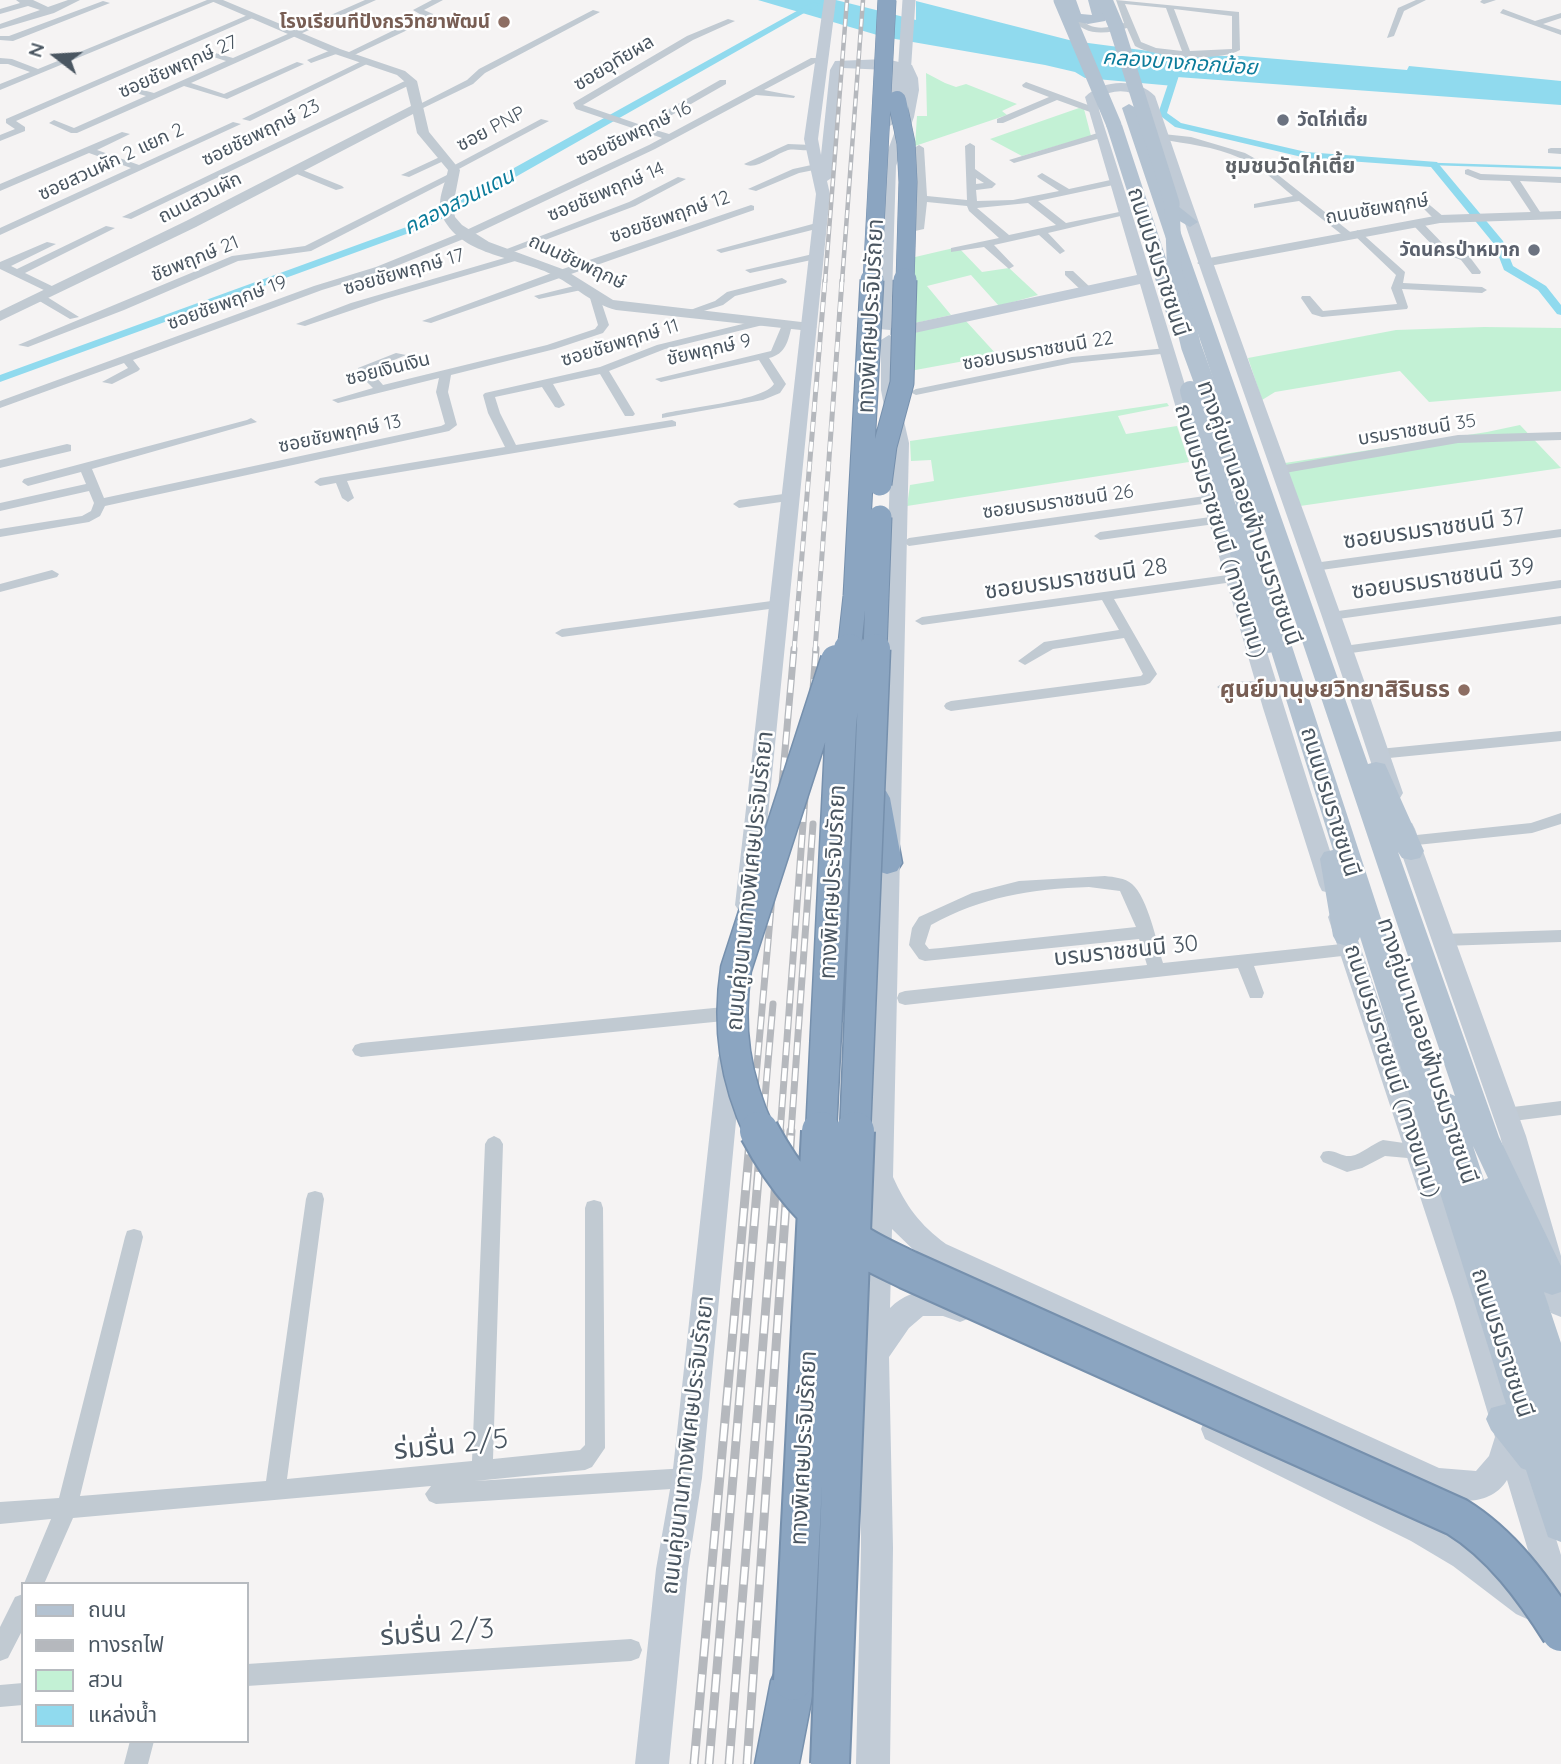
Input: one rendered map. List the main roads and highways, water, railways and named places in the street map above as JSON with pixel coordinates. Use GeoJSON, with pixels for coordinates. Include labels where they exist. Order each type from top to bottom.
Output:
{"type":"FeatureCollection","features":[{"type":"Feature","properties":{"kind":"highway","name":"ทางพิเศษประจิมรัถยา"},"geometry":{"type":"LineString","coordinates":[[788,1764],[841,725],[865,592],[887,0]]}},
{"type":"Feature","properties":{"kind":"highway","name":"ทางพิเศษประจิมรัถยา"},"geometry":{"type":"LineString","coordinates":[[830,1764],[899,111],[900,0]]}},
{"type":"Feature","properties":{"kind":"highway"},"geometry":{"type":"LineString","coordinates":[[887,863],[870,748],[865,592],[881,464],[888,431],[900,398],[903,368],[908,172],[899,111]]}},
{"type":"Feature","properties":{"kind":"highway"},"geometry":{"type":"LineString","coordinates":[[865,592],[738,957],[732,988],[732,1032],[740,1082],[757,1125],[780,1165],[805,1200],[852,1240],[908,1270],[1402,1491],[1468,1524],[1485,1538],[1529,1588],[1561,1632]]}},
{"type":"Feature","properties":{"kind":"highway"},"geometry":{"type":"LineString","coordinates":[[777,1764],[793,1681]]}},
{"type":"Feature","properties":{"kind":"main road","name":"ถนนคู่ขนานทางพิเศษประจิมรัถยา"},"geometry":{"type":"LineString","coordinates":[[652,1764],[672,1569],[687,1478],[734,1013],[792,497],[799,326],[817,256],[824,194],[812,148],[814,109],[830,0]]}},
{"type":"Feature","properties":{"kind":"main road"},"geometry":{"type":"LineString","coordinates":[[887,331],[889,166],[899,111],[909,0]]}},
{"type":"Feature","properties":{"kind":"main road"},"geometry":{"type":"LineString","coordinates":[[1061,0],[1114,125]]}},
{"type":"Feature","properties":{"kind":"main road"},"geometry":{"type":"LineString","coordinates":[[1069,0],[1075,17],[1088,20],[1100,18],[1095,0]]}},
{"type":"Feature","properties":{"kind":"main road","name":"ถนนบรมราชชนนี"},"geometry":{"type":"LineString","coordinates":[[1077,0],[1108,87],[1114,125],[1133,191],[1464,1226],[1552,1464],[1561,1524]]}},
{"type":"Feature","properties":{"kind":"main road"},"geometry":{"type":"LineString","coordinates":[[1089,0],[1102,42]]}},
{"type":"Feature","properties":{"kind":"main road"},"geometry":{"type":"LineString","coordinates":[[1104,0],[1125,74],[1129,108]]}},
{"type":"Feature","properties":{"kind":"main road","name":"ทางคู่ขนานลอยฟ้าบรมราชชนนี"},"geometry":{"type":"LineString","coordinates":[[1104,0],[1116,26],[1171,203],[1176,225],[1176,288],[1189,338],[1230,436],[1561,1392]]}},
{"type":"Feature","properties":{"kind":"main road","name":"ทางคู่ขนานลอยฟ้าบรมราชชนนี"},"geometry":{"type":"LineString","coordinates":[[1119,0],[1182,204],[1192,302],[1230,436],[1552,1464]]}},
{"type":"Feature","properties":{"kind":"main road"},"geometry":{"type":"LineString","coordinates":[[818,171],[830,73],[835,64],[842,61],[901,64],[911,72],[908,123],[889,166]]}},
{"type":"Feature","properties":{"kind":"main road"},"geometry":{"type":"LineString","coordinates":[[824,194],[837,66],[854,63],[890,66],[893,73],[884,166],[887,331],[889,390],[900,443],[875,1354],[877,1548],[873,1764]]}},
{"type":"Feature","properties":{"kind":"main road","name":"ถนนบรมราชชนนี"},"geometry":{"type":"LineString","coordinates":[[1114,74],[1129,108],[1133,191],[1243,435],[1484,1137],[1558,1294]]}},
{"type":"Feature","properties":{"kind":"main road"},"geometry":{"type":"LineString","coordinates":[[887,331],[1087,290],[1144,270],[1133,191],[1101,135],[1092,106],[1094,94],[1112,88],[1143,90],[1149,96],[1203,263],[1331,616],[1337,649],[1370,755],[1409,846]]}},
{"type":"Feature","properties":{"kind":"main road"},"geometry":{"type":"LineString","coordinates":[[1133,191],[1191,222]]}},
{"type":"Feature","properties":{"kind":"main road"},"geometry":{"type":"LineString","coordinates":[[1188,248],[1337,649],[1379,754],[1505,1115],[1558,1294]]}},
{"type":"Feature","properties":{"kind":"main road","name":"ถนนบรมราชชนนี (ทางขนาน)"},"geometry":{"type":"LineString","coordinates":[[1144,270],[1268,686],[1506,1429]]}},
{"type":"Feature","properties":{"kind":"main road"},"geometry":{"type":"LineString","coordinates":[[1176,288],[1175,328],[1178,353],[1335,865],[1349,942]]}},
{"type":"Feature","properties":{"kind":"main road"},"geometry":{"type":"LineString","coordinates":[[879,1175],[901,1223],[936,1253],[1437,1482],[1459,1488],[1480,1486],[1494,1478],[1503,1463],[1506,1429]]}},
{"type":"Feature","properties":{"kind":"main road"},"geometry":{"type":"LineString","coordinates":[[923,1244],[911,1248],[904,1257],[901,1277],[909,1291],[923,1302]]}},
{"type":"Feature","properties":{"kind":"main road"},"geometry":{"type":"LineString","coordinates":[[875,1354],[901,1315],[911,1306],[923,1302],[951,1305],[1096,1370],[1422,1530],[1464,1555],[1528,1604],[1561,1638]]}},
{"type":"Feature","properties":{"kind":"main road"},"geometry":{"type":"LineString","coordinates":[[1506,1429],[1552,1464]]}},
{"type":"Feature","properties":{"kind":"main road","name":"ถนนบรมราชชนนี"},"geometry":{"type":"LineString","coordinates":[[1506,1429],[1561,1608]]}},
{"type":"Feature","properties":{"kind":"main road"},"geometry":{"type":"LineString","coordinates":[[1459,1488],[1474,1502],[1485,1522],[1485,1542],[1476,1553],[1464,1555]]}},
{"type":"Feature","properties":{"kind":"water","name":"คลองบางกอกน้อย"},"geometry":{"type":"Polygon","coordinates":[[[758,0],[836,0],[916,20],[916,1],[1073,41],[1187,56],[1242,56],[1407,70],[1409,66],[1561,81],[1561,105],[1177,77],[1174,86],[1085,78],[1075,72],[1045,65],[884,37],[758,0]]]}},
{"type":"Feature","properties":{"kind":"waterway","name":"คลองสวนแดน"},"geometry":{"type":"LineString","coordinates":[[0,379],[427,223],[816,4]]}},
{"type":"Feature","properties":{"kind":"waterway","name":"คลองบางกอกน้อย"},"geometry":{"type":"LineString","coordinates":[[1178,66],[1162,114],[1178,125],[1306,155],[1434,164],[1499,243],[1508,268],[1542,288],[1561,312]]}},
{"type":"Feature","properties":{"kind":"waterway"},"geometry":{"type":"LineString","coordinates":[[1434,164],[1561,168]]}},
{"type":"Feature","properties":{"kind":"railway"},"geometry":{"type":"LineString","coordinates":[[825,282],[847,0]]}},
{"type":"Feature","properties":{"kind":"railway"},"geometry":{"type":"LineString","coordinates":[[842,282],[863,0]]}},
{"type":"Feature","properties":{"kind":"railway"},"geometry":{"type":"LineString","coordinates":[[794,651],[825,280]]}},
{"type":"Feature","properties":{"kind":"railway"},"geometry":{"type":"LineString","coordinates":[[815,651],[842,280]]}},
{"type":"Feature","properties":{"kind":"railway"},"geometry":{"type":"LineString","coordinates":[[751,1133],[794,649]]}},
{"type":"Feature","properties":{"kind":"railway"},"geometry":{"type":"LineString","coordinates":[[780,1133],[816,649]]}},
{"type":"Feature","properties":{"kind":"railway"},"geometry":{"type":"LineString","coordinates":[[791,1133],[813,824]]}},
{"type":"Feature","properties":{"kind":"railway"},"geometry":{"type":"LineString","coordinates":[[762,1133],[773,1004]]}},
{"type":"Feature","properties":{"kind":"railway"},"geometry":{"type":"LineString","coordinates":[[694,1764],[751,1131]]}},
{"type":"Feature","properties":{"kind":"railway"},"geometry":{"type":"LineString","coordinates":[[709,1764],[762,1131]]}},
{"type":"Feature","properties":{"kind":"railway"},"geometry":{"type":"LineString","coordinates":[[729,1764],[780,1131]]}},
{"type":"Feature","properties":{"kind":"railway"},"geometry":{"type":"LineString","coordinates":[[747,1764],[791,1131]]}},
{"type":"Feature","properties":{"kind":"place","name":"โรงเรียนทีปังกรวิทยาพัฒน์"},"geometry":{"type":"Point","coordinates":[504,22]}},
{"type":"Feature","properties":{"kind":"place","name":"วัดไก่เตี้ย"},"geometry":{"type":"Point","coordinates":[1283,120]}},
{"type":"Feature","properties":{"kind":"place","name":"วัดนครป่าหมาก"},"geometry":{"type":"Point","coordinates":[1534,250]}},
{"type":"Feature","properties":{"kind":"place","name":"ศูนย์มานุษยวิทยาสิรินธร"},"geometry":{"type":"Point","coordinates":[1464,690]}},
{"type":"Feature","properties":{"kind":"district","name":"ชุมชนวัดไก่เตี้ย"},"geometry":{"type":"Point","coordinates":[1290,167]}}]}
